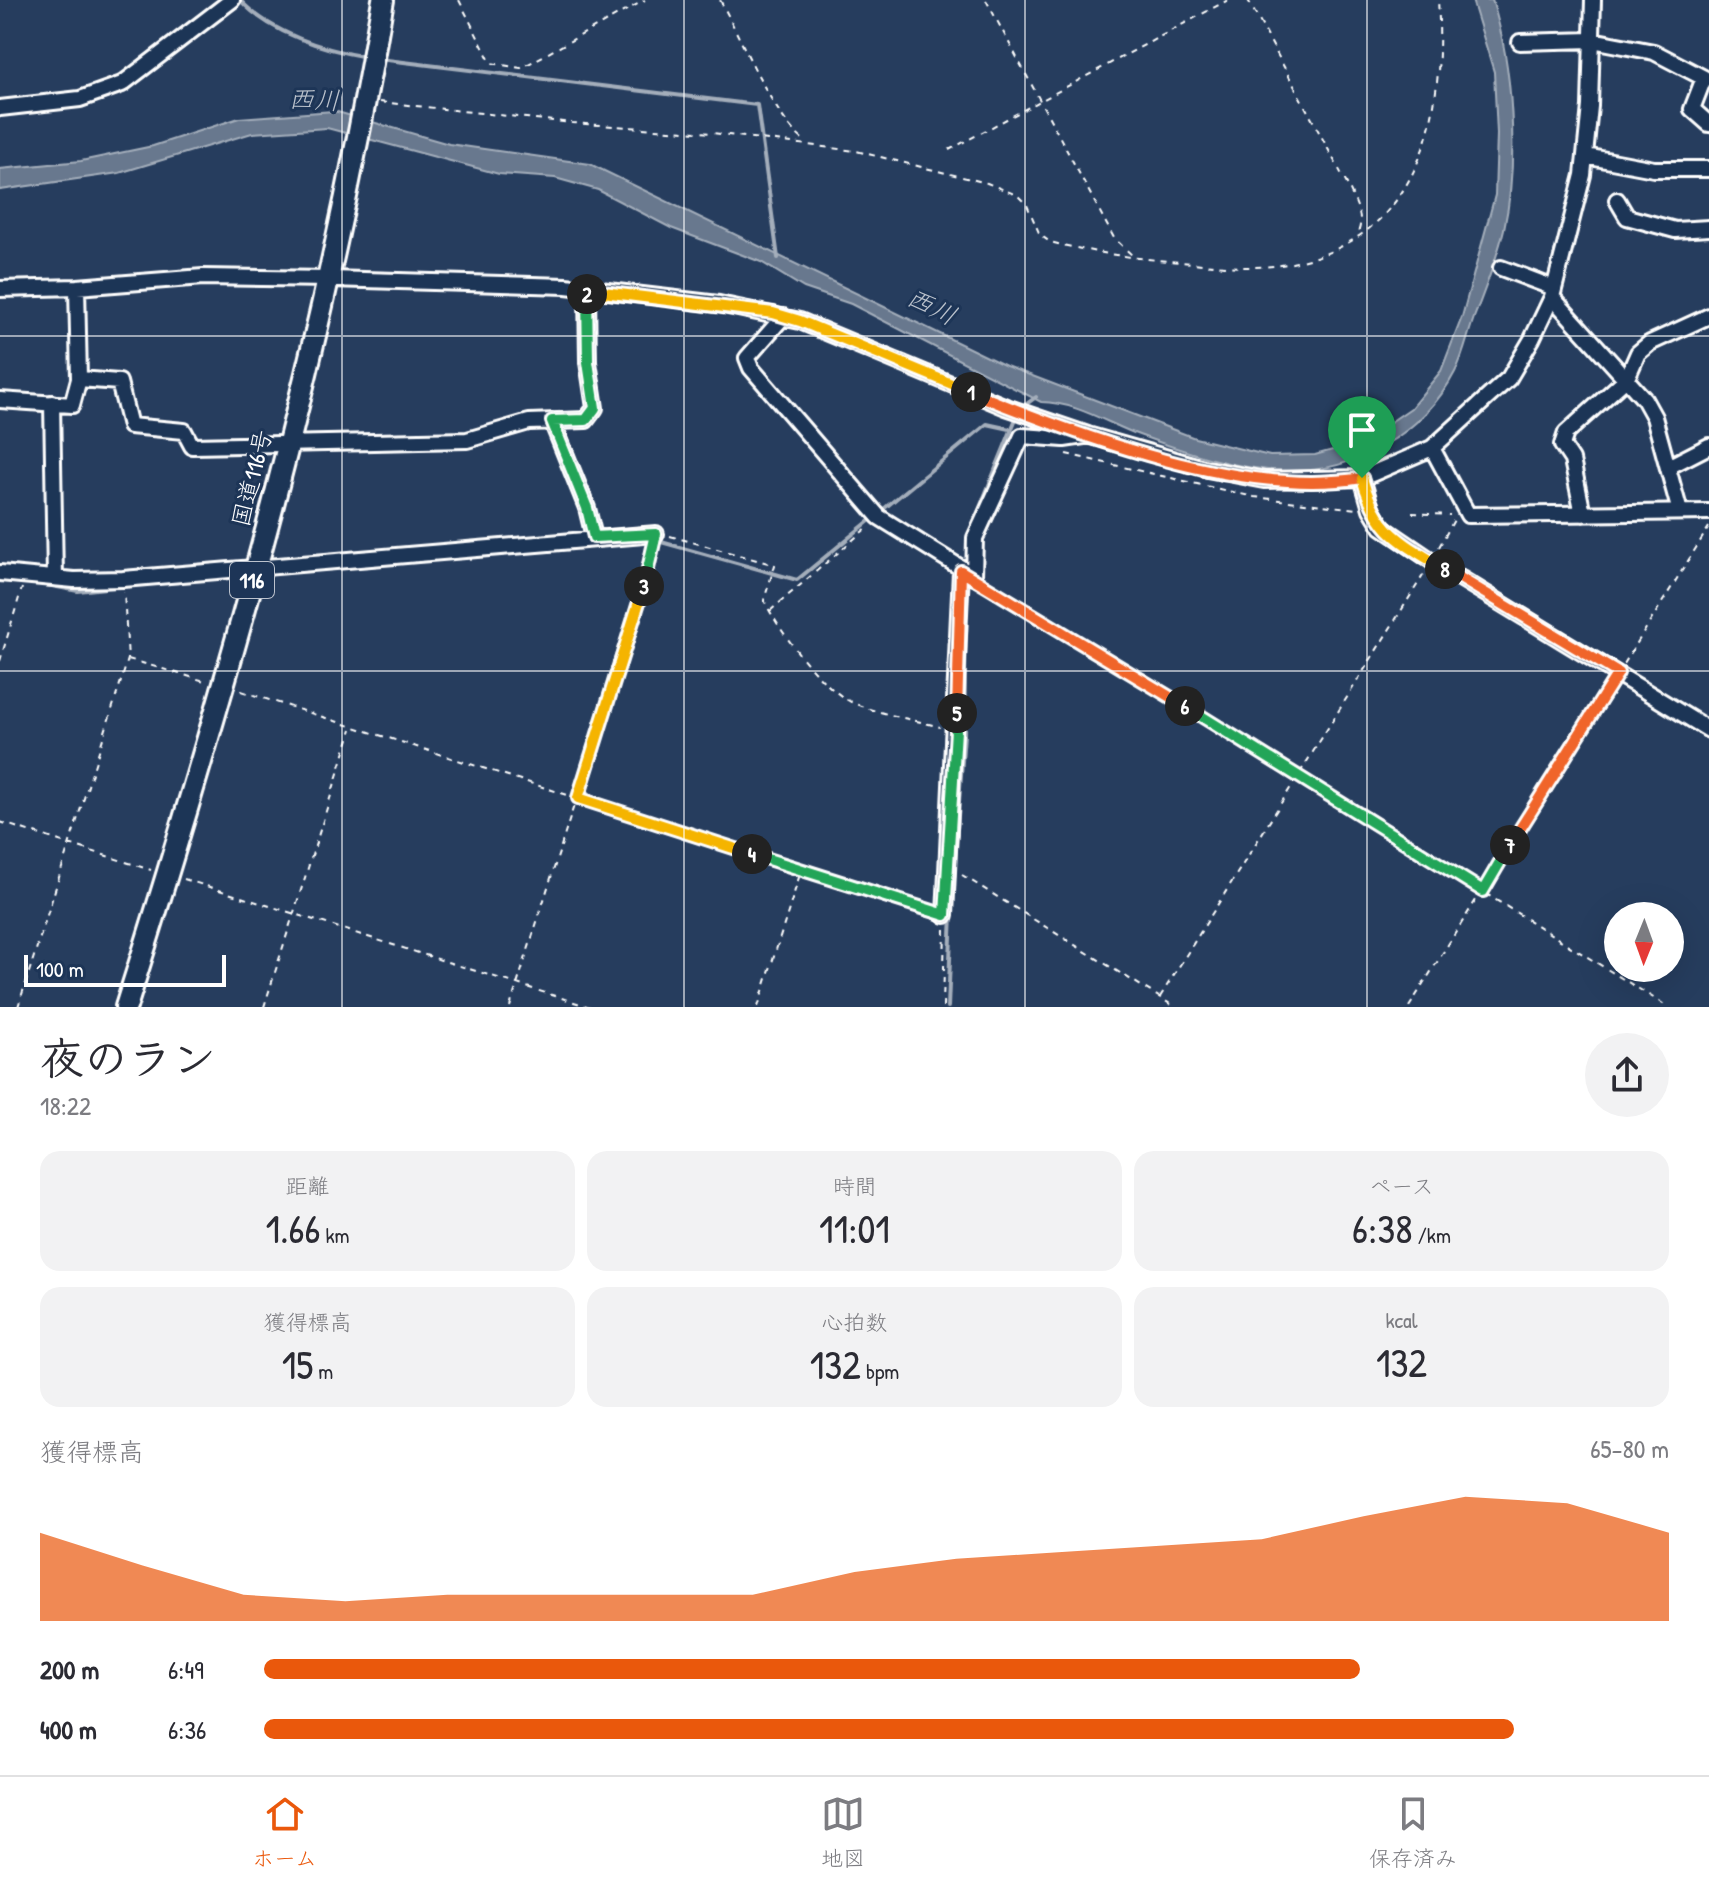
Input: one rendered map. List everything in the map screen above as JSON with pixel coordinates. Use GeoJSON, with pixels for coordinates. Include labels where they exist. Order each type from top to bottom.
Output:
{"type":"FeatureCollection","features":[{"type":"Feature","properties":{"kind":"highway","name":"国道116号"},"geometry":{"type":"LineString","coordinates":[[126,1007],[222,687],[330,279],[383,0]]}},
{"type":"Feature","properties":{"kind":"street"},"geometry":{"type":"LineString","coordinates":[[0,108],[80,99],[122,84],[232,0]]}},
{"type":"Feature","properties":{"kind":"street"},"geometry":{"type":"LineString","coordinates":[[0,289],[77,287],[203,277],[330,279],[566,286],[719,304],[800,321],[1006,407],[1088,435],[1233,476],[1310,481],[1362,478],[1432,448],[1509,378],[1553,293],[1567,245],[1585,156],[1593,0]]}},
{"type":"Feature","properties":{"kind":"street"},"geometry":{"type":"LineString","coordinates":[[1520,42],[1592,40],[1654,52],[1706,73],[1692,109],[1709,124]]}},
{"type":"Feature","properties":{"kind":"street"},"geometry":{"type":"LineString","coordinates":[[1585,156],[1654,169],[1709,169]]}},
{"type":"Feature","properties":{"kind":"street"},"geometry":{"type":"LineString","coordinates":[[1617,200],[1627,217],[1675,230],[1709,228]]}},
{"type":"Feature","properties":{"kind":"street"},"geometry":{"type":"LineString","coordinates":[[1501,268],[1553,293],[1627,378],[1654,417],[1680,512]]}},
{"type":"Feature","properties":{"kind":"street"},"geometry":{"type":"LineString","coordinates":[[0,400],[72,405],[79,379],[77,287]]}},
{"type":"Feature","properties":{"kind":"street"},"geometry":{"type":"LineString","coordinates":[[79,379],[119,382],[130,426],[184,431],[192,446],[467,440],[529,422],[586,420],[595,408],[588,362],[587,290]]}},
{"type":"Feature","properties":{"kind":"street"},"geometry":{"type":"LineString","coordinates":[[1583,514],[1572,460],[1562,445],[1566,433],[1627,378],[1638,353],[1650,343],[1709,316]]}},
{"type":"Feature","properties":{"kind":"street"},"geometry":{"type":"LineString","coordinates":[[783,317],[747,358],[751,368],[879,517],[967,573]]}},
{"type":"Feature","properties":{"kind":"street"},"geometry":{"type":"LineString","coordinates":[[52,403],[55,578]]}},
{"type":"Feature","properties":{"kind":"street"},"geometry":{"type":"LineString","coordinates":[[552,421],[587,508],[594,537]]}},
{"type":"Feature","properties":{"kind":"street"},"geometry":{"type":"LineString","coordinates":[[945,915],[967,573],[975,538],[1022,436],[1064,439],[1088,435]]}},
{"type":"Feature","properties":{"kind":"street"},"geometry":{"type":"LineString","coordinates":[[1668,467],[1709,446]]}},
{"type":"Feature","properties":{"kind":"street"},"geometry":{"type":"LineString","coordinates":[[1432,448],[1468,515],[1709,512]]}},
{"type":"Feature","properties":{"kind":"street"},"geometry":{"type":"LineString","coordinates":[[1362,478],[1371,509],[1382,527],[1432,561],[1709,730]]}},
{"type":"Feature","properties":{"kind":"street"},"geometry":{"type":"LineString","coordinates":[[0,573],[123,579],[656,534]]}},
{"type":"Feature","properties":{"kind":"path"},"geometry":{"type":"LineString","coordinates":[[459,0],[491,63],[521,68],[645,0]]}},
{"type":"Feature","properties":{"kind":"path"},"geometry":{"type":"LineString","coordinates":[[720,0],[781,116],[796,136],[808,143]]}},
{"type":"Feature","properties":{"kind":"path"},"geometry":{"type":"LineString","coordinates":[[986,0],[1114,238],[1135,257]]}},
{"type":"Feature","properties":{"kind":"path"},"geometry":{"type":"LineString","coordinates":[[949,150],[1228,0]]}},
{"type":"Feature","properties":{"kind":"path"},"geometry":{"type":"LineString","coordinates":[[1248,0],[1348,186],[1359,212],[1361,227],[1356,237]]}},
{"type":"Feature","properties":{"kind":"path"},"geometry":{"type":"LineString","coordinates":[[363,105],[808,143],[856,151],[987,183],[1017,195],[1027,205],[1040,235],[1050,242],[1135,257],[1241,267],[1275,265],[1338,247],[1378,223],[1415,174],[1426,142],[1437,70],[1438,0]]}},
{"type":"Feature","properties":{"kind":"path"},"geometry":{"type":"LineString","coordinates":[[1060,453],[1254,497],[1300,505],[1371,509]]}},
{"type":"Feature","properties":{"kind":"path"},"geometry":{"type":"LineString","coordinates":[[1160,997],[1432,561],[1456,516],[1412,513]]}},
{"type":"Feature","properties":{"kind":"path"},"geometry":{"type":"LineString","coordinates":[[770,612],[879,517]]}},
{"type":"Feature","properties":{"kind":"path"},"geometry":{"type":"LineString","coordinates":[[1409,1007],[1709,527]]}},
{"type":"Feature","properties":{"kind":"path"},"geometry":{"type":"LineString","coordinates":[[510,1007],[656,547],[656,534],[775,565],[764,600],[770,612],[833,690],[852,702],[956,735]]}},
{"type":"Feature","properties":{"kind":"path"},"geometry":{"type":"LineString","coordinates":[[967,573],[1668,1007]]}},
{"type":"Feature","properties":{"kind":"path"},"geometry":{"type":"LineString","coordinates":[[0,661],[24,575]]}},
{"type":"Feature","properties":{"kind":"path"},"geometry":{"type":"LineString","coordinates":[[18,1007],[128,659],[123,579]]}},
{"type":"Feature","properties":{"kind":"path"},"geometry":{"type":"LineString","coordinates":[[128,659],[945,915],[943,1007]]}},
{"type":"Feature","properties":{"kind":"path"},"geometry":{"type":"LineString","coordinates":[[264,1007],[352,728]]}},
{"type":"Feature","properties":{"kind":"path"},"geometry":{"type":"LineString","coordinates":[[0,822],[590,1007]]}},
{"type":"Feature","properties":{"kind":"path"},"geometry":{"type":"LineString","coordinates":[[758,1007],[801,870]]}},
{"type":"Feature","properties":{"kind":"path"},"geometry":{"type":"LineString","coordinates":[[948,872],[961,874],[1175,1007]]}},
{"type":"Feature","properties":{"kind":"water"},"geometry":{"type":"Polygon","coordinates":[[[1472,0],[1492,0],[1505,54],[1512,113],[1509,202],[1495,262],[1455,372],[1425,414],[1384,446],[1337,465],[1311,470],[1268,470],[1211,459],[1139,435],[1079,409],[1041,402],[851,304],[804,288],[761,262],[671,228],[598,190],[555,178],[499,174],[327,128],[252,133],[119,173],[0,190],[0,169],[81,161],[153,146],[239,118],[334,111],[449,144],[590,164],[1006,366],[1195,438],[1270,456],[1315,455],[1361,442],[1411,408],[1441,371],[1462,317],[1495,195],[1497,134],[1494,72],[1472,0]]]}},
{"type":"Feature","properties":{"kind":"waterway"},"geometry":{"type":"LineString","coordinates":[[240,0],[252,12],[282,31],[333,50],[367,57]]}},
{"type":"Feature","properties":{"kind":"waterway"},"geometry":{"type":"LineString","coordinates":[[379,59],[757,105],[778,258]]}},
{"type":"Feature","properties":{"kind":"waterway"},"geometry":{"type":"LineString","coordinates":[[1021,408],[1036,397]]}},
{"type":"Feature","properties":{"kind":"waterway"},"geometry":{"type":"LineString","coordinates":[[968,537],[1017,416]]}},
{"type":"Feature","properties":{"kind":"waterway"},"geometry":{"type":"LineString","coordinates":[[880,512],[987,424],[1010,429]]}},
{"type":"Feature","properties":{"kind":"waterway"},"geometry":{"type":"LineString","coordinates":[[654,540],[797,580],[874,517]]}},
{"type":"Feature","properties":{"kind":"waterway"},"geometry":{"type":"LineString","coordinates":[[42,584],[78,591],[124,586]]}},
{"type":"Feature","properties":{"kind":"waterway"},"geometry":{"type":"LineString","coordinates":[[955,857],[964,734],[966,618]]}},
{"type":"Feature","properties":{"kind":"waterway"},"geometry":{"type":"LineString","coordinates":[[948,1007],[954,866]]}},
{"type":"Feature","properties":{"kind":"route"},"geometry":{"type":"LineString","coordinates":[[587,290],[773,313],[895,359],[1006,407],[1088,435],[1233,476],[1310,481],[1362,478],[1371,509],[1382,527],[1432,561],[1618,673],[1483,891],[1053,624],[961,571],[945,915],[578,798],[656,547],[656,534],[594,537],[587,508],[552,421],[586,420],[595,408],[588,362],[587,290]]}},
{"type":"Feature","properties":{"kind":"water label","name":"西川"},"geometry":{"type":"Point","coordinates":[314,99]}},
{"type":"Feature","properties":{"kind":"water label","name":"西川"},"geometry":{"type":"Point","coordinates":[932,306]}}]}
